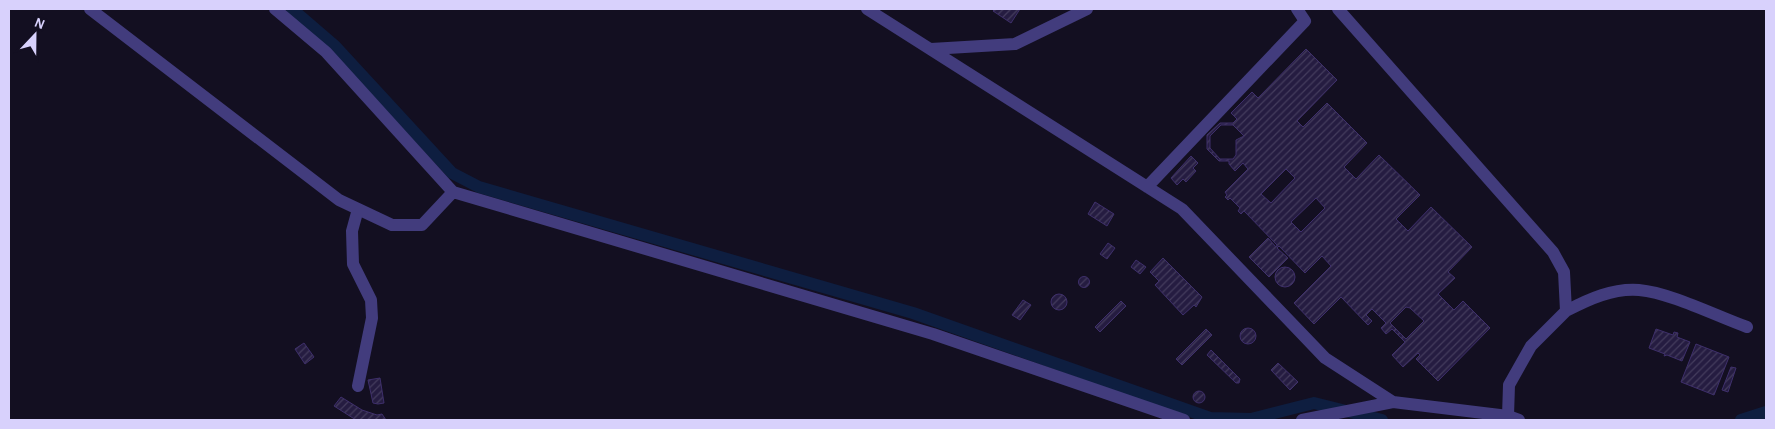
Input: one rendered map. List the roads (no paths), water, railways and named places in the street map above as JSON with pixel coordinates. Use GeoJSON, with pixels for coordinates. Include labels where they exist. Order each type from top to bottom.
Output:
{"type":"FeatureCollection","features":[{"type":"Feature","properties":{"kind":"lane"},"geometry":{"type":"LineString","coordinates":[[90,9],[339,200],[392,225],[422,225],[453,192]]}},
{"type":"Feature","properties":{"kind":"lane"},"geometry":{"type":"LineString","coordinates":[[275,9],[326,52],[453,192],[933,334],[1184,420]]}},
{"type":"Feature","properties":{"kind":"lane"},"geometry":{"type":"LineString","coordinates":[[867,9],[1182,209],[1325,358],[1393,402]]}},
{"type":"Feature","properties":{"kind":"lane"},"geometry":{"type":"LineString","coordinates":[[931,49],[1015,44],[1087,9]]}},
{"type":"Feature","properties":{"kind":"lane"},"geometry":{"type":"LineString","coordinates":[[1147,187],[1305,21],[1297,9]]}},
{"type":"Feature","properties":{"kind":"lane"},"geometry":{"type":"LineString","coordinates":[[1338,9],[1553,252],[1564,272],[1566,311]]}},
{"type":"Feature","properties":{"kind":"lane"},"geometry":{"type":"LineString","coordinates":[[358,209],[352,231],[353,264],[371,300],[372,318],[358,386]]}},
{"type":"Feature","properties":{"kind":"lane"},"geometry":{"type":"LineString","coordinates":[[1302,420],[1393,402],[1514,418],[1509,385],[1531,346],[1566,311],[1599,295],[1639,290],[1665,296],[1747,327]]}},
{"type":"Feature","properties":{"kind":"waterway"},"geometry":{"type":"LineString","coordinates":[[292,9],[335,46],[452,173],[479,187],[913,313],[1210,418],[1251,419],[1314,403],[1382,420]]}},
{"type":"Feature","properties":{"kind":"waterway"},"geometry":{"type":"LineString","coordinates":[[1741,420],[1766,412]]}}]}
